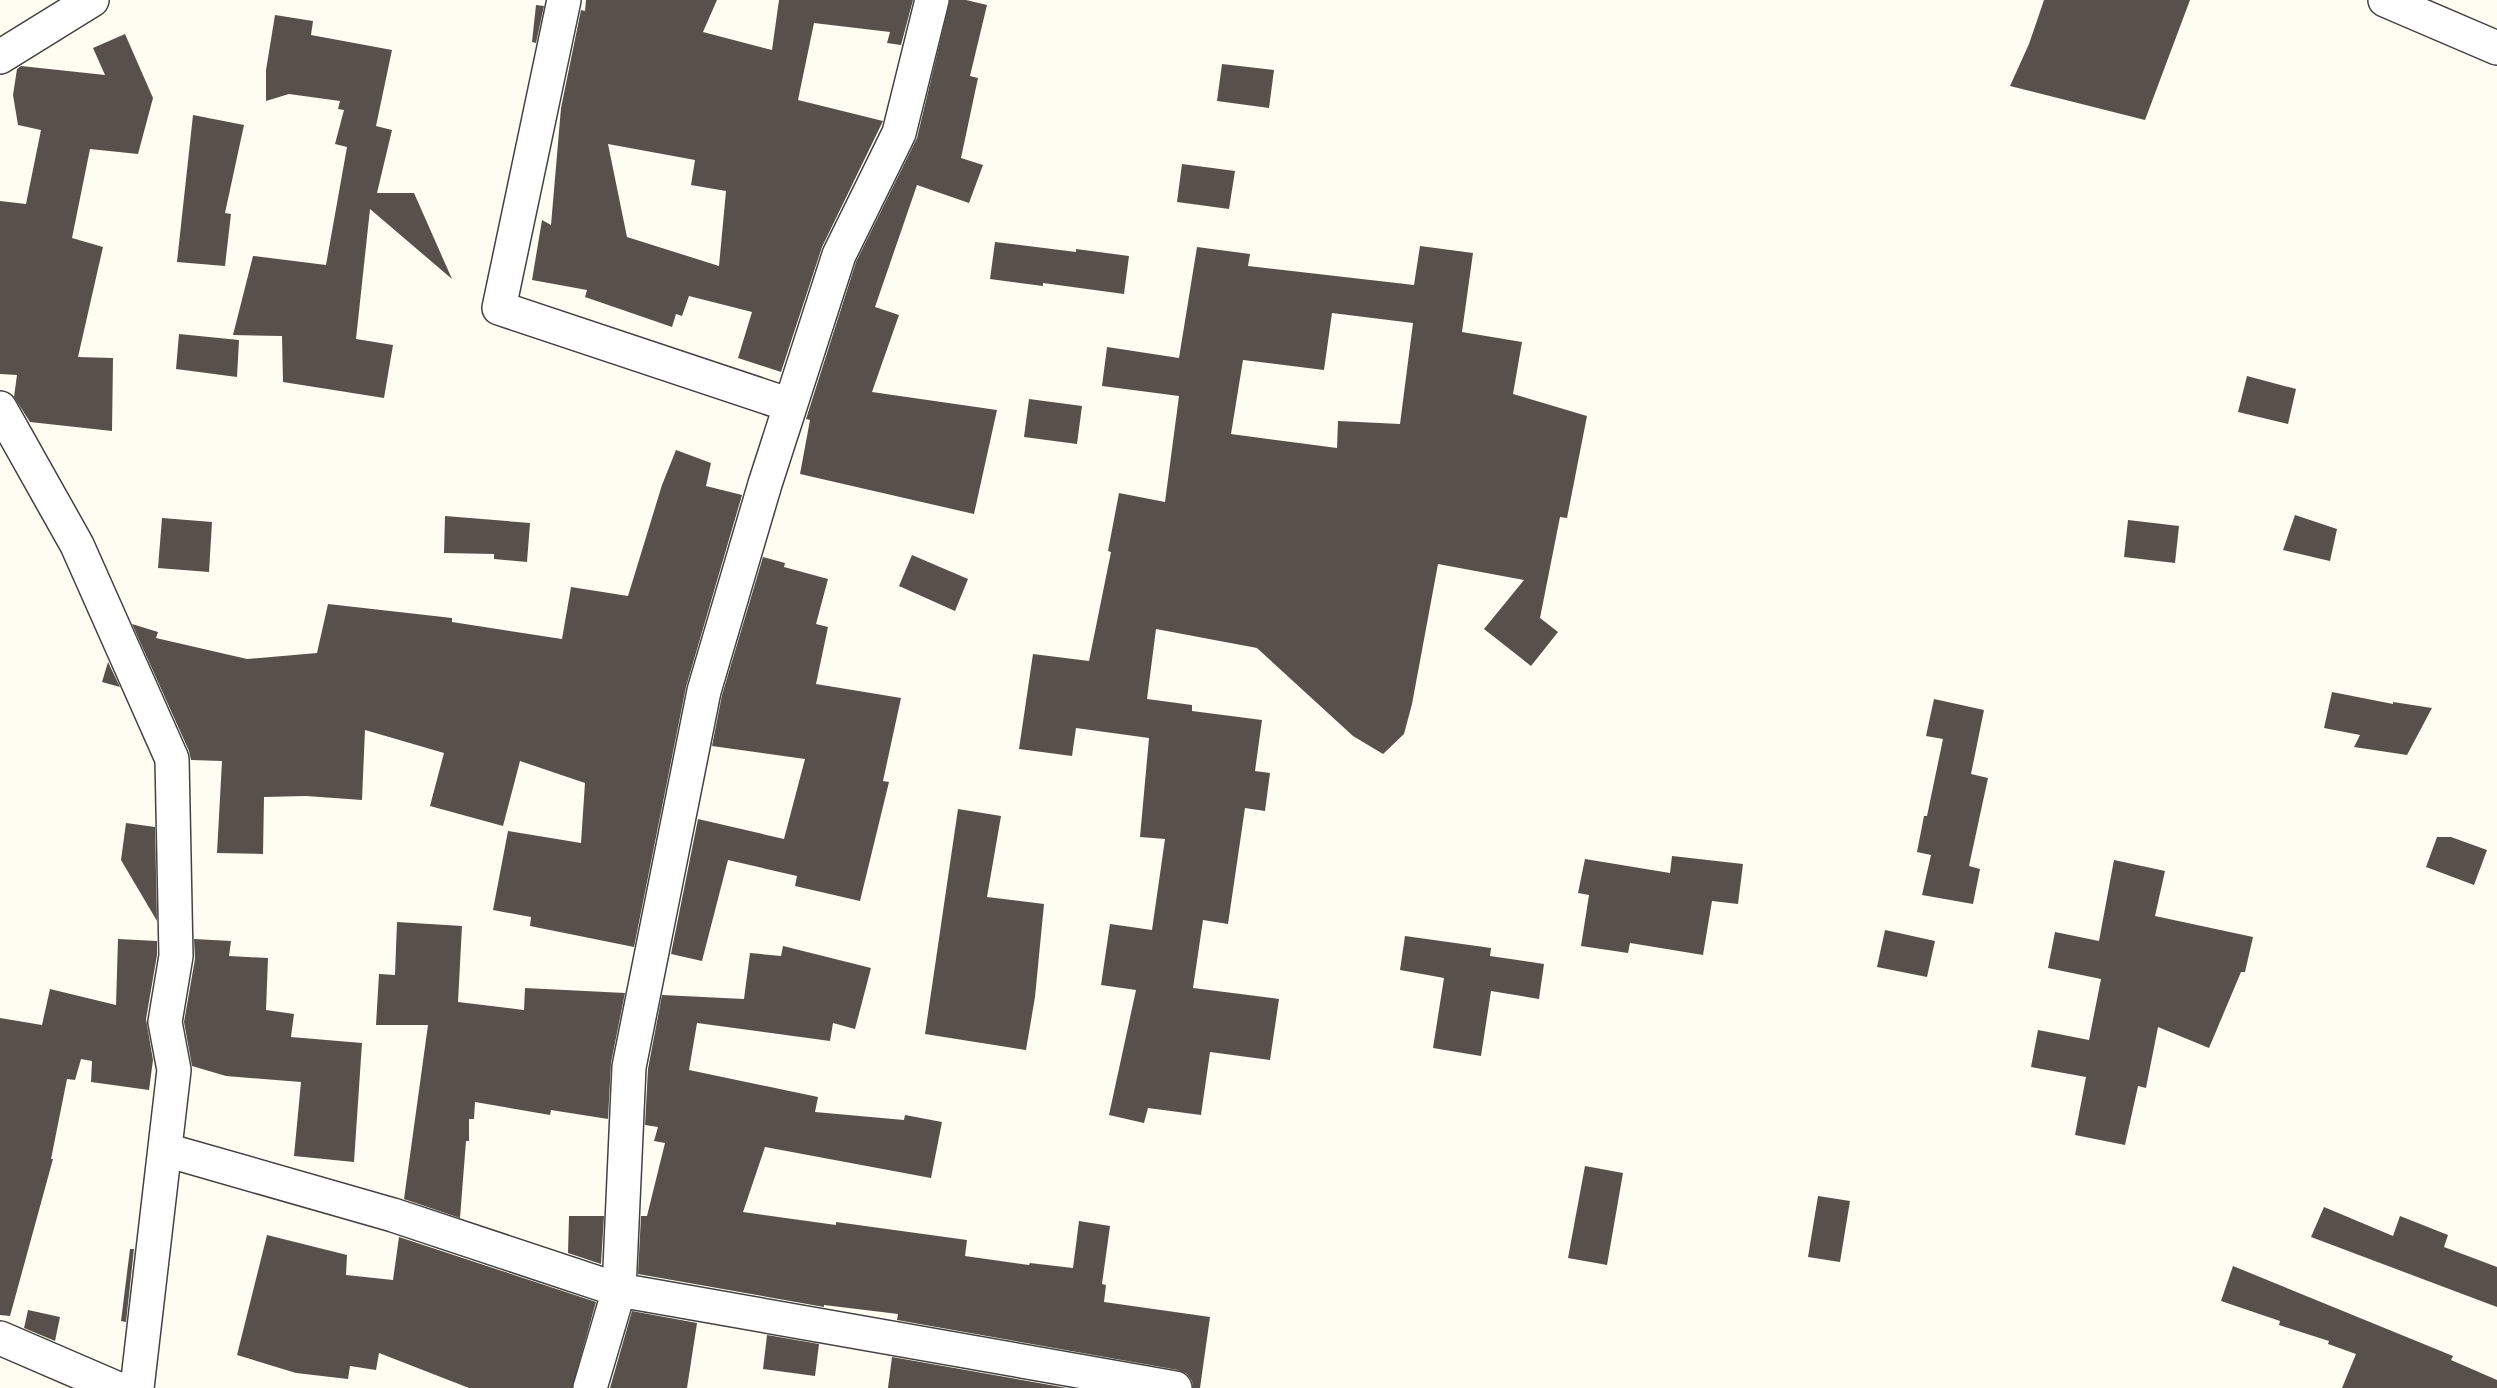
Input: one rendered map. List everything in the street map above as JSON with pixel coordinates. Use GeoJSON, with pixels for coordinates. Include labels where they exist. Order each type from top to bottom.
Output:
{"type":"FeatureCollection","features":[{"type":"Feature","properties":{"kind":"street"},"geometry":{"type":"LineString","coordinates":[[0,57],[92,0]]}},
{"type":"Feature","properties":{"kind":"street"},"geometry":{"type":"LineString","coordinates":[[564,0],[499,308],[790,405]]}},
{"type":"Feature","properties":{"kind":"street"},"geometry":{"type":"LineString","coordinates":[[591,1388],[619,1290],[632,1056],[704,691],[790,405],[839,255],[899,133],[932,0]]}},
{"type":"Feature","properties":{"kind":"street"},"geometry":{"type":"LineString","coordinates":[[2385,0],[2497,48]]}},
{"type":"Feature","properties":{"kind":"street"},"geometry":{"type":"LineString","coordinates":[[0,408],[78,545],[172,759],[176,956],[165,1022],[174,1070],[136,1388]]}},
{"type":"Feature","properties":{"kind":"street"},"geometry":{"type":"LineString","coordinates":[[166,1150],[393,1215],[619,1290],[1175,1388]]}},
{"type":"Feature","properties":{"kind":"street"},"geometry":{"type":"LineString","coordinates":[[0,1338],[116,1388]]}},
{"type":"Feature","properties":{"kind":"building"},"geometry":{"type":"Polygon","coordinates":[[[586,0],[717,0],[703,32],[772,50],[779,0],[913,0],[901,45],[887,43],[890,32],[814,23],[798,100],[883,121],[822,247],[781,372],[738,358],[752,312],[689,296],[682,316],[676,314],[672,327],[585,297],[587,290],[532,280],[542,220],[551,225],[561,108],[581,10],[585,11],[586,0]],[[608,144],[627,237],[719,266],[726,191],[691,185],[695,160],[608,144]]]}},
{"type":"Feature","properties":{"kind":"building"},"geometry":{"type":"Polygon","coordinates":[[[950,0],[966,0],[987,5],[970,76],[978,78],[961,158],[983,165],[969,203],[917,185],[875,307],[899,315],[872,392],[997,410],[974,514],[800,474],[810,420],[806,419],[856,262],[917,138],[950,0]]]}},
{"type":"Feature","properties":{"kind":"building"},"geometry":{"type":"Polygon","coordinates":[[[2044,0],[2190,0],[2145,120],[2010,86],[2029,44],[2044,0]]]}},
{"type":"Feature","properties":{"kind":"building"},"geometry":{"type":"Polygon","coordinates":[[[536,5],[544,6],[536,43],[532,42],[536,5]]]}},
{"type":"Feature","properties":{"kind":"building"},"geometry":{"type":"Polygon","coordinates":[[[275,15],[313,21],[311,35],[392,50],[376,126],[392,130],[377,193],[414,193],[452,279],[370,209],[356,339],[393,345],[384,398],[283,382],[282,336],[233,335],[253,256],[326,265],[347,147],[335,144],[344,110],[338,109],[340,101],[289,94],[266,101],[266,70],[275,15]]]}},
{"type":"Feature","properties":{"kind":"building"},"geometry":{"type":"Polygon","coordinates":[[[125,34],[153,98],[138,154],[90,149],[72,238],[103,247],[78,357],[113,358],[112,431],[30,422],[14,397],[17,375],[0,374],[0,201],[26,204],[41,130],[18,125],[13,95],[17,69],[21,66],[105,75],[93,48],[125,34]]]}},
{"type":"Feature","properties":{"kind":"building"},"geometry":{"type":"Polygon","coordinates":[[[1222,64],[1274,70],[1269,108],[1217,101],[1222,64]]]}},
{"type":"Feature","properties":{"kind":"building"},"geometry":{"type":"Polygon","coordinates":[[[193,115],[244,125],[225,213],[231,214],[225,266],[177,262],[193,115]]]}},
{"type":"Feature","properties":{"kind":"building"},"geometry":{"type":"Polygon","coordinates":[[[1182,164],[1235,171],[1229,209],[1177,202],[1182,164]]]}},
{"type":"Feature","properties":{"kind":"building"},"geometry":{"type":"Polygon","coordinates":[[[995,242],[1129,256],[1124,294],[1043,283],[1043,286],[990,279],[995,242]]]}},
{"type":"Feature","properties":{"kind":"building"},"geometry":{"type":"Polygon","coordinates":[[[1420,246],[1473,253],[1462,332],[1522,342],[1513,394],[1587,416],[1567,518],[1560,517],[1540,618],[1558,632],[1531,666],[1484,629],[1524,580],[1438,564],[1412,704],[1404,734],[1383,754],[1353,736],[1257,648],[1156,629],[1147,699],[1192,705],[1192,711],[1262,720],[1255,771],[1270,773],[1265,811],[1245,808],[1228,924],[1203,920],[1193,988],[1279,999],[1270,1060],[1210,1052],[1201,1115],[1148,1108],[1144,1123],[1109,1115],[1136,990],[1101,985],[1110,924],[1152,930],[1165,839],[1140,837],[1149,738],[1076,728],[1072,756],[1019,749],[1033,654],[1089,661],[1111,552],[1108,551],[1119,493],[1165,502],[1179,396],[1102,386],[1107,347],[1179,358],[1197,247],[1250,254],[1248,266],[1414,285],[1420,246]],[[1332,313],[1324,370],[1243,360],[1231,434],[1337,448],[1338,421],[1400,424],[1413,323],[1332,313]]]}},
{"type":"Feature","properties":{"kind":"building"},"geometry":{"type":"Polygon","coordinates":[[[179,334],[239,340],[237,377],[176,369],[179,334]]]}},
{"type":"Feature","properties":{"kind":"building"},"geometry":{"type":"Polygon","coordinates":[[[2247,376],[2296,389],[2288,424],[2238,412],[2247,376]]]}},
{"type":"Feature","properties":{"kind":"building"},"geometry":{"type":"Polygon","coordinates":[[[1029,399],[1082,406],[1077,444],[1024,437],[1029,399]]]}},
{"type":"Feature","properties":{"kind":"building"},"geometry":{"type":"Polygon","coordinates":[[[676,450],[711,463],[706,486],[742,495],[686,687],[634,947],[530,926],[531,917],[493,910],[508,831],[581,843],[585,783],[520,761],[503,826],[430,806],[444,753],[365,730],[362,800],[306,796],[264,797],[263,854],[217,853],[222,761],[191,760],[132,624],[158,632],[156,638],[247,659],[317,653],[328,604],[452,618],[452,622],[562,639],[571,587],[628,596],[662,485],[676,450]]]}},
{"type":"Feature","properties":{"kind":"building"},"geometry":{"type":"Polygon","coordinates":[[[2295,515],[2337,529],[2330,561],[2283,550],[2295,515]]]}},
{"type":"Feature","properties":{"kind":"building"},"geometry":{"type":"Polygon","coordinates":[[[445,516],[530,523],[527,562],[494,559],[494,554],[444,553],[445,516]]]}},
{"type":"Feature","properties":{"kind":"building"},"geometry":{"type":"Polygon","coordinates":[[[162,518],[212,522],[209,572],[158,568],[162,518]]]}},
{"type":"Feature","properties":{"kind":"building"},"geometry":{"type":"Polygon","coordinates":[[[2128,520],[2179,526],[2175,563],[2124,557],[2128,520]]]}},
{"type":"Feature","properties":{"kind":"building"},"geometry":{"type":"Polygon","coordinates":[[[912,555],[968,579],[955,611],[899,586],[912,555]]]}},
{"type":"Feature","properties":{"kind":"building"},"geometry":{"type":"Polygon","coordinates":[[[763,557],[785,563],[784,567],[828,579],[816,624],[828,627],[816,684],[901,698],[883,781],[889,782],[860,901],[795,886],[797,876],[728,860],[702,961],[671,954],[698,819],[784,839],[805,759],[712,746],[722,695],[763,557]]]}},
{"type":"Feature","properties":{"kind":"building"},"geometry":{"type":"Polygon","coordinates":[[[108,662],[120,687],[102,682],[108,662]]]}},
{"type":"Feature","properties":{"kind":"building"},"geometry":{"type":"Polygon","coordinates":[[[2332,692],[2393,704],[2393,702],[2432,708],[2407,755],[2354,747],[2360,735],[2324,728],[2332,692]]]}},
{"type":"Feature","properties":{"kind":"building"},"geometry":{"type":"Polygon","coordinates":[[[1934,699],[1984,710],[1971,774],[1988,778],[1969,866],[1980,869],[1973,904],[1922,895],[1931,855],[1917,852],[1943,739],[1926,736],[1934,699]]]}},
{"type":"Feature","properties":{"kind":"building"},"geometry":{"type":"Polygon","coordinates":[[[958,809],[1001,816],[987,897],[1044,904],[1035,997],[1026,1050],[925,1034],[958,809]]]}},
{"type":"Feature","properties":{"kind":"building"},"geometry":{"type":"Polygon","coordinates":[[[126,823],[155,827],[157,921],[121,860],[126,823]]]}},
{"type":"Feature","properties":{"kind":"building"},"geometry":{"type":"Polygon","coordinates":[[[2437,837],[2451,837],[2487,850],[2474,885],[2426,867],[2437,837]]]}},
{"type":"Feature","properties":{"kind":"building"},"geometry":{"type":"Polygon","coordinates":[[[1672,856],[1743,864],[1738,904],[1712,901],[1703,955],[1630,943],[1628,953],[1581,946],[1589,895],[1578,893],[1585,859],[1670,873],[1672,856]]]}},
{"type":"Feature","properties":{"kind":"building"},"geometry":{"type":"Polygon","coordinates":[[[2114,860],[2165,871],[2155,916],[2253,937],[2245,972],[2241,972],[2209,1048],[2158,1027],[2146,1088],[2138,1086],[2125,1145],[2075,1135],[2086,1077],[2031,1067],[2038,1030],[2089,1040],[2101,979],[2048,968],[2055,932],[2099,941],[2114,860]]]}},
{"type":"Feature","properties":{"kind":"building"},"geometry":{"type":"Polygon","coordinates":[[[397,922],[462,926],[458,1002],[524,1010],[525,988],[625,993],[611,1063],[608,1119],[551,1110],[550,1115],[475,1102],[474,1119],[469,1119],[469,1141],[466,1141],[460,1218],[404,1199],[428,1025],[376,1025],[379,974],[395,975],[397,922]]]}},
{"type":"Feature","properties":{"kind":"building"},"geometry":{"type":"Polygon","coordinates":[[[1885,930],[1935,941],[1927,977],[1877,967],[1885,930]]]}},
{"type":"Feature","properties":{"kind":"building"},"geometry":{"type":"Polygon","coordinates":[[[1405,936],[1491,948],[1490,956],[1544,964],[1539,999],[1491,991],[1481,1056],[1433,1048],[1444,978],[1400,970],[1405,936]]]}},
{"type":"Feature","properties":{"kind":"building"},"geometry":{"type":"Polygon","coordinates":[[[118,939],[157,941],[157,955],[146,1019],[153,1060],[149,1090],[91,1082],[92,1061],[81,1059],[75,1080],[67,1079],[51,1159],[53,1159],[10,1316],[0,1315],[0,1018],[42,1025],[50,989],[116,1005],[118,939]]]}},
{"type":"Feature","properties":{"kind":"building"},"geometry":{"type":"Polygon","coordinates":[[[194,939],[231,941],[229,956],[268,958],[266,1010],[294,1014],[291,1037],[362,1043],[354,1162],[294,1156],[301,1082],[226,1076],[192,1066],[184,1022],[195,959],[194,939]]]}},
{"type":"Feature","properties":{"kind":"building"},"geometry":{"type":"Polygon","coordinates":[[[783,946],[871,968],[855,1029],[833,1023],[830,1041],[697,1023],[689,1070],[818,1097],[815,1112],[904,1120],[905,1115],[942,1122],[931,1178],[765,1147],[743,1212],[967,1240],[965,1256],[1029,1265],[1030,1263],[1073,1268],[1079,1221],[1110,1226],[1102,1284],[1106,1285],[1104,1302],[1210,1317],[1200,1388],[1193,1388],[1192,1381],[1187,1374],[1178,1370],[897,1320],[898,1314],[824,1305],[824,1307],[638,1274],[641,1216],[647,1216],[665,1143],[654,1141],[658,1127],[645,1125],[648,1069],[662,995],[744,999],[750,953],[781,956],[783,946]]]}},
{"type":"Feature","properties":{"kind":"building"},"geometry":{"type":"Polygon","coordinates":[[[1585,1166],[1623,1173],[1607,1265],[1568,1258],[1585,1166]]]}},
{"type":"Feature","properties":{"kind":"building"},"geometry":{"type":"Polygon","coordinates":[[[1818,1196],[1850,1201],[1840,1262],[1808,1257],[1818,1196]]]}},
{"type":"Feature","properties":{"kind":"building"},"geometry":{"type":"Polygon","coordinates":[[[2324,1207],[2393,1236],[2400,1216],[2448,1235],[2444,1247],[2497,1267],[2497,1307],[2311,1237],[2324,1207]]]}},
{"type":"Feature","properties":{"kind":"building"},"geometry":{"type":"Polygon","coordinates":[[[569,1216],[604,1216],[601,1264],[568,1253],[569,1216]]]}},
{"type":"Feature","properties":{"kind":"building"},"geometry":{"type":"Polygon","coordinates":[[[267,1235],[347,1255],[346,1275],[393,1280],[399,1237],[596,1302],[572,1388],[469,1388],[379,1353],[376,1370],[350,1366],[348,1379],[296,1373],[237,1355],[267,1235]]]}},
{"type":"Feature","properties":{"kind":"building"},"geometry":{"type":"Polygon","coordinates":[[[130,1249],[134,1249],[126,1322],[121,1321],[130,1249]]]}},
{"type":"Feature","properties":{"kind":"building"},"geometry":{"type":"Polygon","coordinates":[[[2233,1266],[2453,1356],[2451,1360],[2497,1380],[2497,1388],[2342,1388],[2356,1354],[2328,1344],[2329,1341],[2279,1325],[2280,1321],[2221,1301],[2233,1266]]]}},
{"type":"Feature","properties":{"kind":"building"},"geometry":{"type":"Polygon","coordinates":[[[28,1310],[60,1317],[55,1341],[24,1328],[28,1310]]]}},
{"type":"Feature","properties":{"kind":"building"},"geometry":{"type":"Polygon","coordinates":[[[632,1311],[697,1323],[687,1388],[610,1388],[632,1311]]]}},
{"type":"Feature","properties":{"kind":"building"},"geometry":{"type":"Polygon","coordinates":[[[767,1335],[819,1344],[815,1376],[763,1369],[767,1335]]]}},
{"type":"Feature","properties":{"kind":"building"},"geometry":{"type":"Polygon","coordinates":[[[892,1357],[1067,1388],[888,1388],[892,1357]]]}}]}
